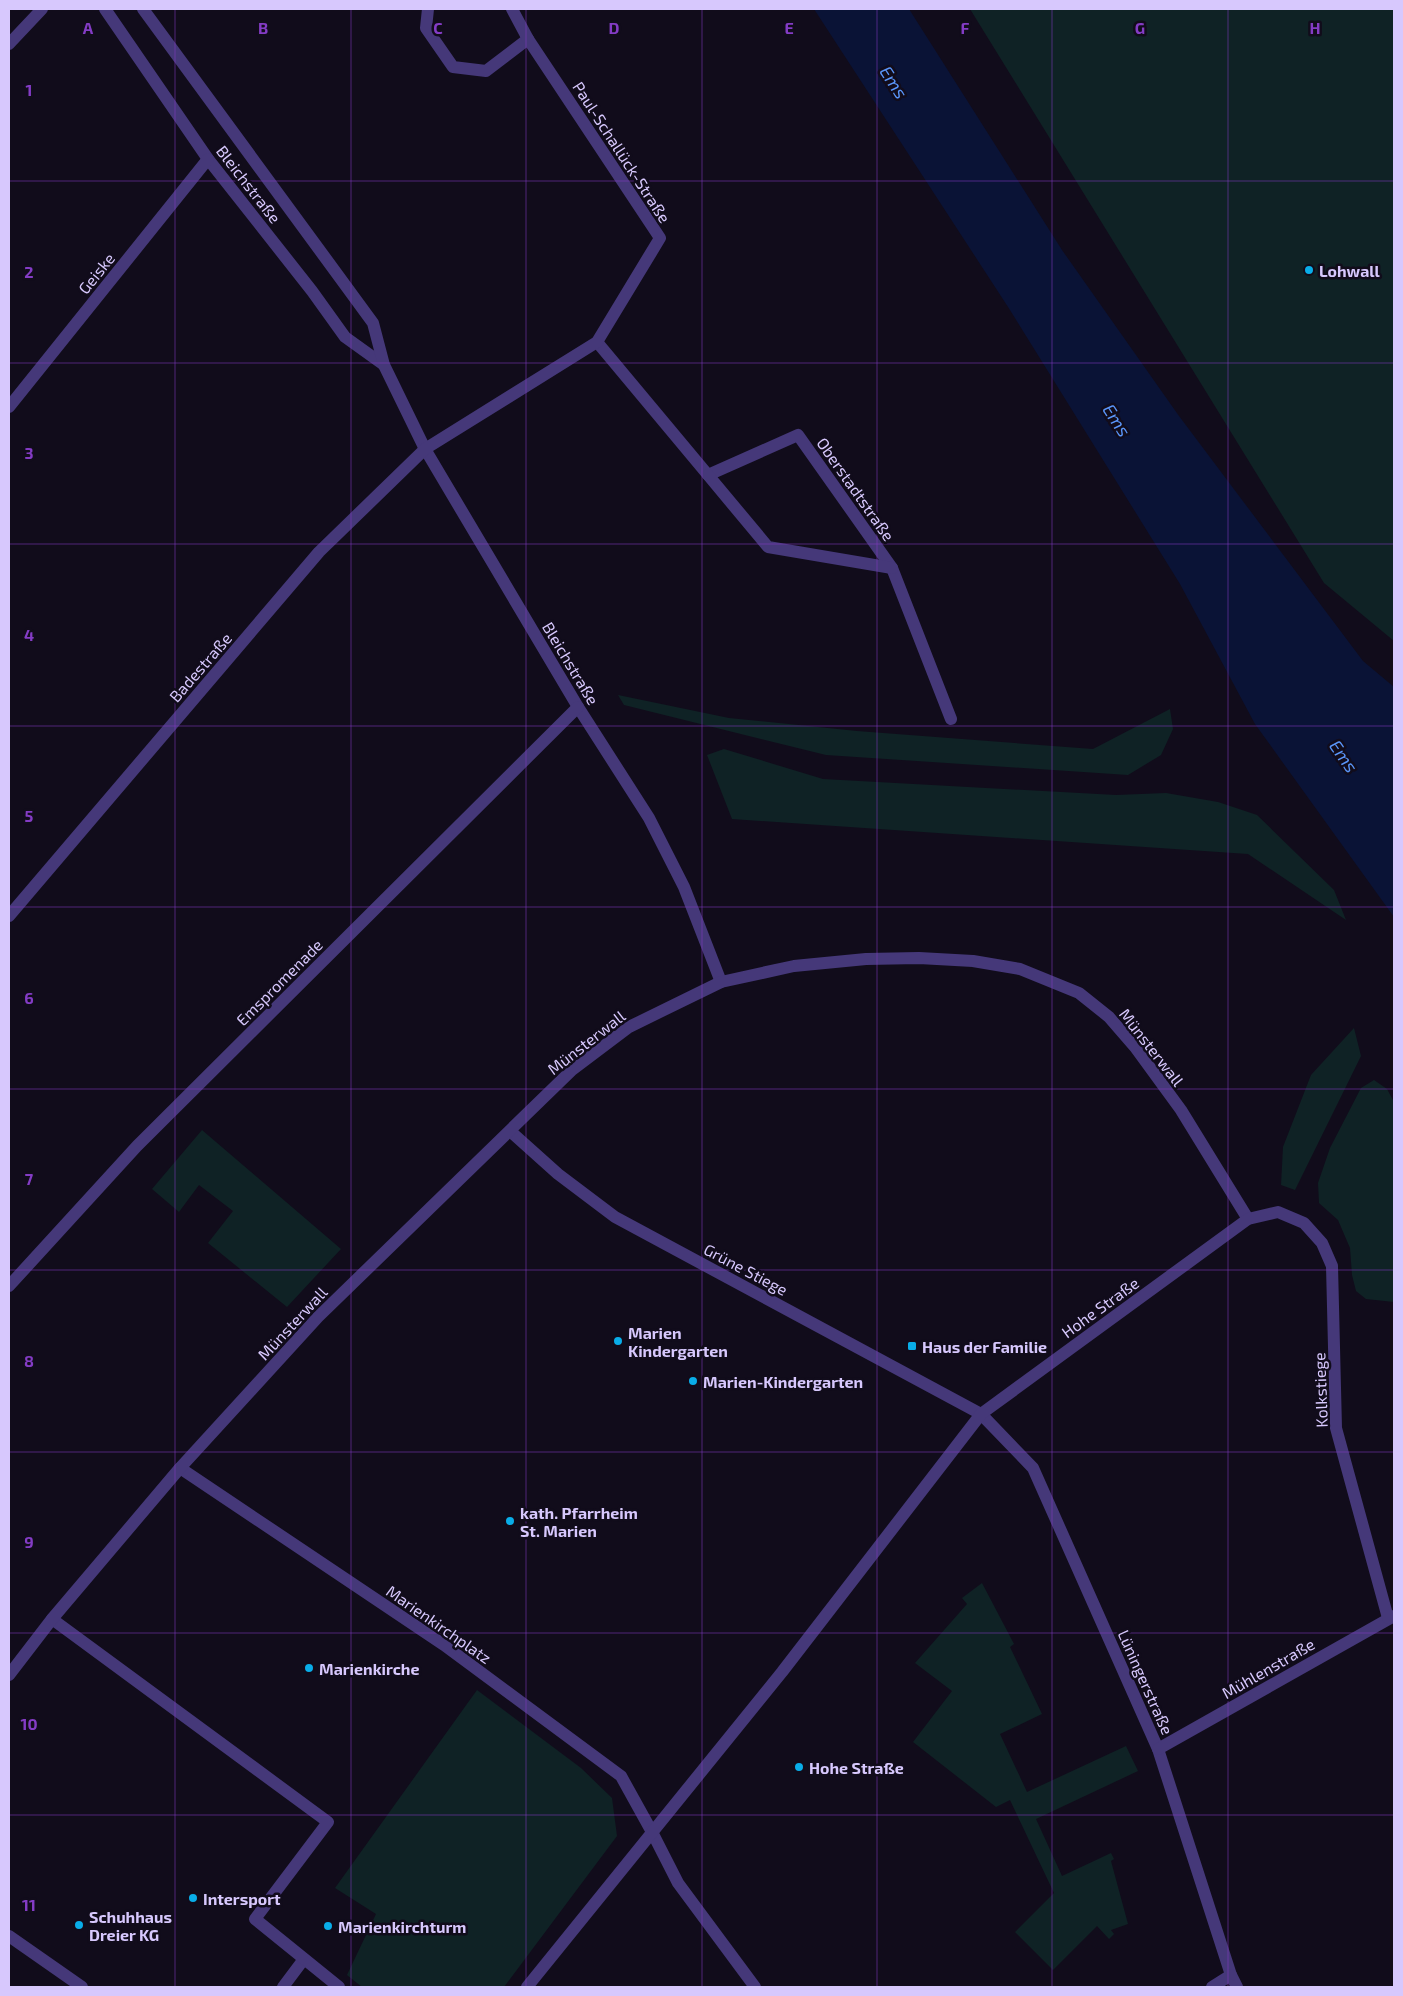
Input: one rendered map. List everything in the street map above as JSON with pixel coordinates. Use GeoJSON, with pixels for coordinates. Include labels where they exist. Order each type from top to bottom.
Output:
{"type":"FeatureCollection","features":[{"type":"Feature","properties":{"kind":"street"},"geometry":{"type":"LineString","coordinates":[[9,44],[42,9]]}},
{"type":"Feature","properties":{"kind":"street","name":"Bleichstraße"},"geometry":{"type":"LineString","coordinates":[[105,9],[208,159],[312,291],[345,337],[384,365]]}},
{"type":"Feature","properties":{"kind":"street","name":"Bleichstraße"},"geometry":{"type":"LineString","coordinates":[[143,9],[373,323],[384,365],[425,448],[578,707],[649,818],[684,887],[721,982]]}},
{"type":"Feature","properties":{"kind":"street"},"geometry":{"type":"LineString","coordinates":[[428,9],[426,28],[453,67],[486,71],[528,39]]}},
{"type":"Feature","properties":{"kind":"street","name":"Paul-Schallück-Straße"},"geometry":{"type":"LineString","coordinates":[[425,448],[597,342],[660,238],[528,39],[512,9]]}},
{"type":"Feature","properties":{"kind":"street","name":"Geiske"},"geometry":{"type":"LineString","coordinates":[[9,407],[208,159]]}},
{"type":"Feature","properties":{"kind":"street","name":"Oberstadtstraße"},"geometry":{"type":"LineString","coordinates":[[597,342],[768,547],[892,568]]}},
{"type":"Feature","properties":{"kind":"street","name":"Oberstadtstraße"},"geometry":{"type":"LineString","coordinates":[[708,475],[798,435],[892,568],[951,719]]}},
{"type":"Feature","properties":{"kind":"street","name":"Badestraße"},"geometry":{"type":"LineString","coordinates":[[9,916],[319,552],[425,448]]}},
{"type":"Feature","properties":{"kind":"street","name":"Emspromenade"},"geometry":{"type":"LineString","coordinates":[[9,1286],[137,1146],[578,707]]}},
{"type":"Feature","properties":{"kind":"street","name":"Münsterwall"},"geometry":{"type":"LineString","coordinates":[[9,1675],[52,1619],[180,1468],[318,1317],[572,1070],[629,1027],[721,982],[794,966],[866,959],[920,958],[973,961],[1020,970],[1080,993],[1109,1017],[1135,1048],[1181,1110],[1248,1219]]}},
{"type":"Feature","properties":{"kind":"street","name":"Grüne Stiege"},"geometry":{"type":"LineString","coordinates":[[510,1131],[558,1174],[615,1217],[981,1414]]}},
{"type":"Feature","properties":{"kind":"street","name":"Hohe Straße"},"geometry":{"type":"LineString","coordinates":[[527,1987],[782,1672],[981,1414],[1248,1219],[1278,1212],[1304,1223]]}},
{"type":"Feature","properties":{"kind":"street","name":"Kolkstiege"},"geometry":{"type":"LineString","coordinates":[[1304,1223],[1322,1243],[1332,1266],[1336,1428],[1391,1617]]}},
{"type":"Feature","properties":{"kind":"street","name":"Lüningerstraße"},"geometry":{"type":"LineString","coordinates":[[981,1414],[1033,1468],[1158,1749],[1230,1975],[1237,1987]]}},
{"type":"Feature","properties":{"kind":"street","name":"Marienkirchplatz"},"geometry":{"type":"LineString","coordinates":[[180,1468],[444,1645],[621,1776],[678,1883],[755,1987]]}},
{"type":"Feature","properties":{"kind":"street","name":"Mühlenstraße"},"geometry":{"type":"LineString","coordinates":[[1158,1749],[1391,1617]]}},
{"type":"Feature","properties":{"kind":"street"},"geometry":{"type":"LineString","coordinates":[[52,1619],[328,1822],[255,1919],[339,1987]]}},
{"type":"Feature","properties":{"kind":"street"},"geometry":{"type":"LineString","coordinates":[[9,1936],[82,1987]]}},
{"type":"Feature","properties":{"kind":"street"},"geometry":{"type":"LineString","coordinates":[[283,1987],[304,1959]]}},
{"type":"Feature","properties":{"kind":"street"},"geometry":{"type":"LineString","coordinates":[[1212,1987],[1230,1975]]}},
{"type":"Feature","properties":{"kind":"green space","name":"Lohwall"},"geometry":{"type":"Polygon","coordinates":[[[970,9],[1394,9],[1394,641],[1324,583],[970,9]]]}},
{"type":"Feature","properties":{"kind":"green space"},"geometry":{"type":"Polygon","coordinates":[[[618,695],[729,718],[857,731],[1093,749],[1170,709],[1173,729],[1161,755],[1128,775],[826,755],[624,705],[618,695]]]}},
{"type":"Feature","properties":{"kind":"green space"},"geometry":{"type":"Polygon","coordinates":[[[724,749],[823,779],[1116,795],[1166,793],[1218,802],[1257,815],[1334,890],[1346,920],[1248,854],[732,819],[707,755],[724,749]]]}},
{"type":"Feature","properties":{"kind":"green space"},"geometry":{"type":"Polygon","coordinates":[[[1354,1028],[1361,1056],[1295,1190],[1281,1185],[1283,1147],[1311,1075],[1354,1028]]]}},
{"type":"Feature","properties":{"kind":"green space"},"geometry":{"type":"Polygon","coordinates":[[[1374,1080],[1387,1089],[1394,1102],[1394,1302],[1366,1299],[1356,1291],[1352,1275],[1350,1248],[1338,1220],[1319,1203],[1318,1183],[1330,1148],[1361,1088],[1374,1080]]]}},
{"type":"Feature","properties":{"kind":"green space"},"geometry":{"type":"Polygon","coordinates":[[[202,1130],[341,1249],[287,1307],[208,1243],[233,1211],[199,1185],[179,1212],[152,1189],[202,1130]]]}},
{"type":"Feature","properties":{"kind":"green space"},"geometry":{"type":"Polygon","coordinates":[[[982,1583],[1014,1644],[1010,1647],[1042,1714],[1000,1734],[1027,1792],[1126,1746],[1138,1771],[1036,1819],[1062,1876],[1111,1853],[1114,1859],[1111,1861],[1128,1924],[1111,1930],[1114,1934],[1109,1939],[1097,1926],[1053,1970],[1015,1932],[1054,1893],[1010,1800],[996,1807],[913,1742],[952,1691],[915,1663],[967,1604],[962,1598],[982,1583]]]}},
{"type":"Feature","properties":{"kind":"green space"},"geometry":{"type":"Polygon","coordinates":[[[477,1690],[581,1768],[612,1798],[617,1836],[504,1987],[362,1987],[347,1975],[376,1914],[335,1888],[477,1690]]]}},
{"type":"Feature","properties":{"kind":"water","name":"Ems"},"geometry":{"type":"Polygon","coordinates":[[[814,9],[909,9],[1062,250],[1179,416],[1363,661],[1394,687],[1394,917],[1255,724],[1180,584],[1010,310],[814,9]]]}},
{"type":"Feature","properties":{"kind":"place","name":"Lohwall"},"geometry":{"type":"Point","coordinates":[1309,270]}},
{"type":"Feature","properties":{"kind":"place","name":"Marien Kindergarten"},"geometry":{"type":"Point","coordinates":[618,1341]}},
{"type":"Feature","properties":{"kind":"place","name":"Haus der Familie"},"geometry":{"type":"Point","coordinates":[912,1346]}},
{"type":"Feature","properties":{"kind":"place","name":"Marien-Kindergarten"},"geometry":{"type":"Point","coordinates":[693,1381]}},
{"type":"Feature","properties":{"kind":"place","name":"kath. Pfarrheim St. Marien"},"geometry":{"type":"Point","coordinates":[510,1521]}},
{"type":"Feature","properties":{"kind":"place","name":"Marienkirche"},"geometry":{"type":"Point","coordinates":[309,1668]}},
{"type":"Feature","properties":{"kind":"place","name":"Hohe Straße"},"geometry":{"type":"Point","coordinates":[799,1767]}},
{"type":"Feature","properties":{"kind":"place","name":"Intersport"},"geometry":{"type":"Point","coordinates":[193,1898]}},
{"type":"Feature","properties":{"kind":"place","name":"Schuhhaus Dreier KG"},"geometry":{"type":"Point","coordinates":[79,1925]}},
{"type":"Feature","properties":{"kind":"place","name":"Marienkirchturm"},"geometry":{"type":"Point","coordinates":[328,1926]}}]}
